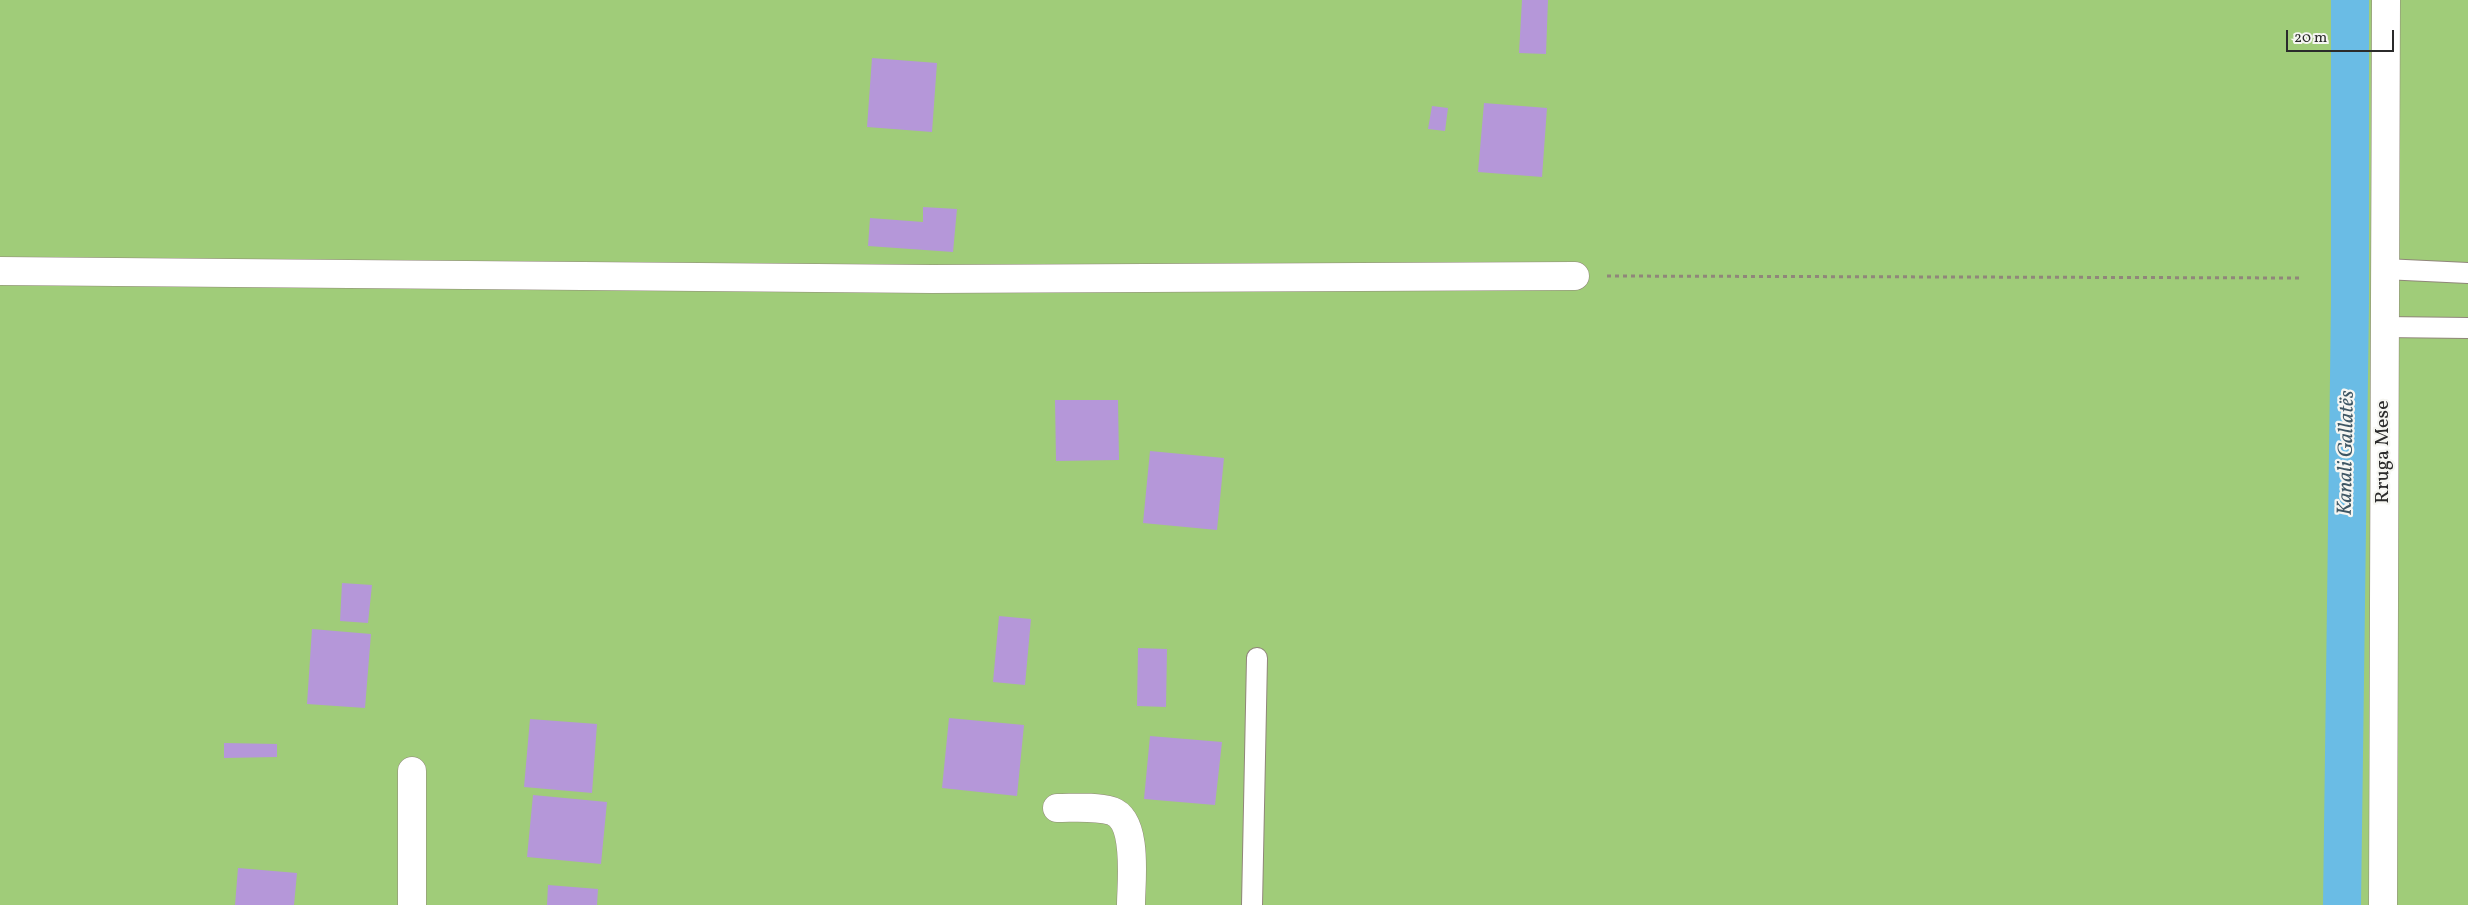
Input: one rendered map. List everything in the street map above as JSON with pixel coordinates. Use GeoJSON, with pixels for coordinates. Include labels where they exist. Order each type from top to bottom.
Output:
{"type":"FeatureCollection","features":[{"type":"Feature","properties":{"kind":"street","name":"Rruga Mese"},"geometry":{"type":"LineString","coordinates":[[2383,905],[2386,0]]}},
{"type":"Feature","properties":{"kind":"street"},"geometry":{"type":"LineString","coordinates":[[0,271],[922,278],[1575,276]]}},
{"type":"Feature","properties":{"kind":"street"},"geometry":{"type":"LineString","coordinates":[[412,770],[412,905]]}},
{"type":"Feature","properties":{"kind":"street"},"geometry":{"type":"LineString","coordinates":[[1057,808],[1096,808],[1114,812],[1126,824],[1132,847],[1131,905]]}},
{"type":"Feature","properties":{"kind":"lane"},"geometry":{"type":"LineString","coordinates":[[2384,269],[2468,273]]}},
{"type":"Feature","properties":{"kind":"lane"},"geometry":{"type":"LineString","coordinates":[[2384,327],[2468,328]]}},
{"type":"Feature","properties":{"kind":"lane"},"geometry":{"type":"LineString","coordinates":[[1252,905],[1257,658]]}},
{"type":"Feature","properties":{"kind":"path"},"geometry":{"type":"LineString","coordinates":[[1575,276],[2302,278]]}},
{"type":"Feature","properties":{"kind":"green space"},"geometry":{"type":"Polygon","coordinates":[[[0,0],[2468,0],[2468,905],[0,905],[0,0]]]}},
{"type":"Feature","properties":{"kind":"building"},"geometry":{"type":"Polygon","coordinates":[[[1522,0],[1548,0],[1546,54],[1519,53],[1522,0]]]}},
{"type":"Feature","properties":{"kind":"building"},"geometry":{"type":"Polygon","coordinates":[[[872,58],[937,63],[932,132],[867,127],[872,58]]]}},
{"type":"Feature","properties":{"kind":"building"},"geometry":{"type":"Polygon","coordinates":[[[1484,103],[1547,108],[1542,177],[1478,172],[1484,103]]]}},
{"type":"Feature","properties":{"kind":"building"},"geometry":{"type":"Polygon","coordinates":[[[1432,106],[1448,108],[1445,131],[1428,129],[1432,106]]]}},
{"type":"Feature","properties":{"kind":"building"},"geometry":{"type":"Polygon","coordinates":[[[923,207],[957,209],[953,252],[868,246],[870,218],[923,222],[923,207]]]}},
{"type":"Feature","properties":{"kind":"building"},"geometry":{"type":"Polygon","coordinates":[[[1055,400],[1118,400],[1119,460],[1056,461],[1055,400]]]}},
{"type":"Feature","properties":{"kind":"building"},"geometry":{"type":"Polygon","coordinates":[[[1150,451],[1224,458],[1217,530],[1143,523],[1150,451]]]}},
{"type":"Feature","properties":{"kind":"building"},"geometry":{"type":"Polygon","coordinates":[[[342,583],[372,585],[368,623],[340,621],[342,583]]]}},
{"type":"Feature","properties":{"kind":"building"},"geometry":{"type":"Polygon","coordinates":[[[999,616],[1031,619],[1025,685],[993,682],[999,616]]]}},
{"type":"Feature","properties":{"kind":"building"},"geometry":{"type":"Polygon","coordinates":[[[312,629],[371,634],[365,708],[307,704],[312,629]]]}},
{"type":"Feature","properties":{"kind":"building"},"geometry":{"type":"Polygon","coordinates":[[[1138,648],[1167,649],[1166,707],[1137,706],[1138,648]]]}},
{"type":"Feature","properties":{"kind":"building"},"geometry":{"type":"Polygon","coordinates":[[[949,718],[1024,725],[1017,796],[942,788],[949,718]]]}},
{"type":"Feature","properties":{"kind":"building"},"geometry":{"type":"Polygon","coordinates":[[[530,719],[597,724],[592,793],[524,787],[530,719]]]}},
{"type":"Feature","properties":{"kind":"building"},"geometry":{"type":"Polygon","coordinates":[[[1150,736],[1222,742],[1215,805],[1144,799],[1150,736]]]}},
{"type":"Feature","properties":{"kind":"building"},"geometry":{"type":"Polygon","coordinates":[[[224,743],[277,744],[277,757],[224,758],[224,743]]]}},
{"type":"Feature","properties":{"kind":"building"},"geometry":{"type":"Polygon","coordinates":[[[533,795],[607,802],[601,864],[527,857],[533,795]]]}},
{"type":"Feature","properties":{"kind":"building"},"geometry":{"type":"Polygon","coordinates":[[[238,868],[297,873],[294,905],[235,905],[238,868]]]}},
{"type":"Feature","properties":{"kind":"building"},"geometry":{"type":"Polygon","coordinates":[[[548,885],[598,889],[597,905],[547,905],[548,885]]]}},
{"type":"Feature","properties":{"kind":"waterway","name":"Kanali Gallatës"},"geometry":{"type":"LineString","coordinates":[[2342,905],[2350,302],[2350,0]]}}]}
